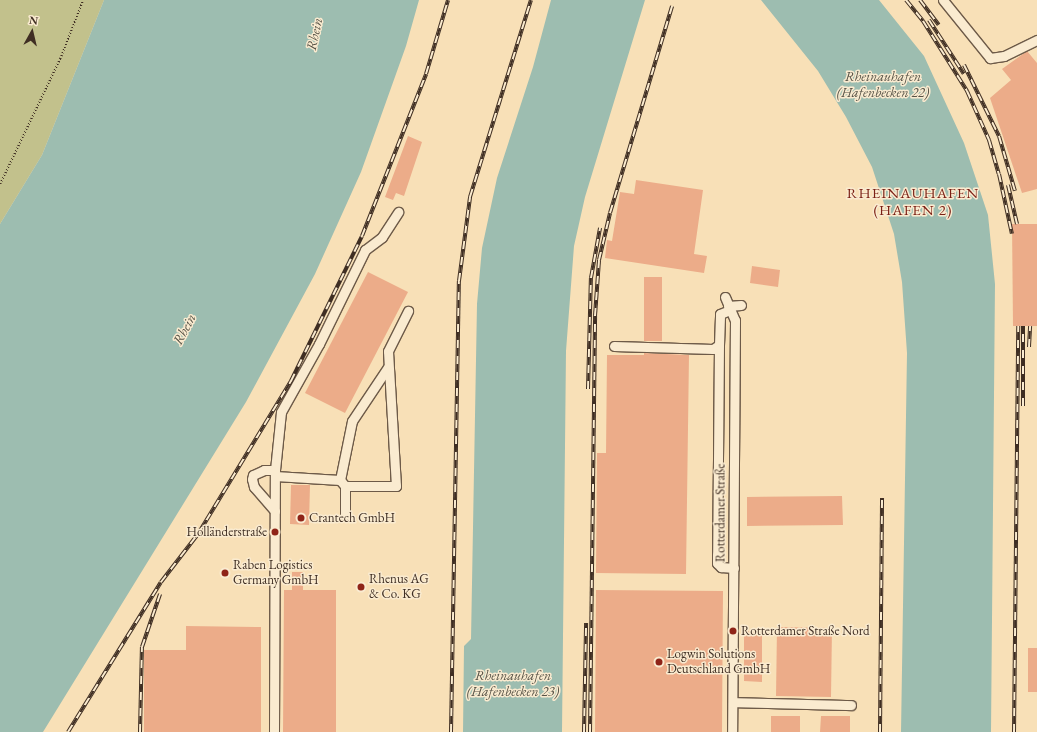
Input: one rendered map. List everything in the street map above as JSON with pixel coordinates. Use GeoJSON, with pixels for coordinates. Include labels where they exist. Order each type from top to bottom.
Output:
{"type":"FeatureCollection","features":[{"type":"Feature","properties":{"kind":"street"},"geometry":{"type":"LineString","coordinates":[[943,0],[990,58],[1004,56],[1037,40]]}},
{"type":"Feature","properties":{"kind":"street"},"geometry":{"type":"LineString","coordinates":[[274,732],[275,473],[281,412],[319,344],[365,250],[382,237],[398,212]]}},
{"type":"Feature","properties":{"kind":"street","name":"Rotterdamer Straße"},"geometry":{"type":"LineString","coordinates":[[725,297],[734,320],[734,568],[732,732]]}},
{"type":"Feature","properties":{"kind":"street"},"geometry":{"type":"LineString","coordinates":[[734,568],[721,567],[717,563],[719,345],[720,314],[729,308],[741,305]]}},
{"type":"Feature","properties":{"kind":"street"},"geometry":{"type":"LineString","coordinates":[[275,511],[254,487],[252,479],[253,476],[264,470],[343,483],[396,486],[388,351],[408,311]]}},
{"type":"Feature","properties":{"kind":"street"},"geometry":{"type":"LineString","coordinates":[[614,346],[713,350],[719,345]]}},
{"type":"Feature","properties":{"kind":"street"},"geometry":{"type":"LineString","coordinates":[[345,515],[343,483],[352,421],[388,367]]}},
{"type":"Feature","properties":{"kind":"street"},"geometry":{"type":"LineString","coordinates":[[733,702],[851,705]]}},
{"type":"Feature","properties":{"kind":"path"},"geometry":{"type":"LineString","coordinates":[[0,184],[60,58],[83,0]]}},
{"type":"Feature","properties":{"kind":"shaded area"},"geometry":{"type":"Polygon","coordinates":[[[0,0],[104,0],[42,155],[0,224],[0,0]]]}},
{"type":"Feature","properties":{"kind":"water","name":"Rhein"},"geometry":{"type":"Polygon","coordinates":[[[104,0],[419,0],[406,46],[361,172],[315,274],[246,402],[43,732],[0,732],[0,224],[42,155],[104,0]]]}},
{"type":"Feature","properties":{"kind":"water","name":"Rheinauhafen (Hafenbecken 23)"},"geometry":{"type":"Polygon","coordinates":[[[551,0],[645,0],[585,197],[574,246],[566,351],[562,732],[463,732],[464,646],[471,639],[477,304],[482,248],[497,178],[533,67],[551,0]]]}},
{"type":"Feature","properties":{"kind":"water","name":"Rheinauhafen (Hafenbecken 22)"},"geometry":{"type":"Polygon","coordinates":[[[761,0],[879,0],[924,56],[964,143],[988,215],[995,284],[991,732],[901,732],[907,353],[902,282],[894,234],[872,167],[846,117],[818,71],[761,0]]]}},
{"type":"Feature","properties":{"kind":"building"},"geometry":{"type":"Polygon","coordinates":[[[1027,51],[1037,63],[1037,189],[1022,193],[990,98],[1011,80],[1002,69],[1027,51]]]}},
{"type":"Feature","properties":{"kind":"building"},"geometry":{"type":"Polygon","coordinates":[[[408,136],[422,142],[404,196],[396,193],[393,200],[385,197],[408,136]]]}},
{"type":"Feature","properties":{"kind":"building"},"geometry":{"type":"Polygon","coordinates":[[[636,180],[703,190],[694,254],[707,256],[704,273],[605,258],[607,240],[612,241],[620,192],[634,194],[636,180]]]}},
{"type":"Feature","properties":{"kind":"building"},"geometry":{"type":"Polygon","coordinates":[[[1012,224],[1037,224],[1037,326],[1013,326],[1012,224]]]}},
{"type":"Feature","properties":{"kind":"building"},"geometry":{"type":"Polygon","coordinates":[[[752,266],[780,270],[778,287],[750,283],[752,266]]]}},
{"type":"Feature","properties":{"kind":"building"},"geometry":{"type":"Polygon","coordinates":[[[368,272],[408,292],[345,413],[305,393],[368,272]]]}},
{"type":"Feature","properties":{"kind":"building"},"geometry":{"type":"Polygon","coordinates":[[[644,277],[662,277],[662,341],[644,341],[644,277]]]}},
{"type":"Feature","properties":{"kind":"building"},"geometry":{"type":"Polygon","coordinates":[[[644,353],[689,355],[686,574],[596,573],[597,453],[606,453],[607,355],[644,355],[644,353]]]}},
{"type":"Feature","properties":{"kind":"building"},"geometry":{"type":"Polygon","coordinates":[[[291,485],[310,485],[309,525],[290,524],[291,485]]]}},
{"type":"Feature","properties":{"kind":"building"},"geometry":{"type":"Polygon","coordinates":[[[842,496],[843,525],[747,526],[747,497],[842,496]]]}},
{"type":"Feature","properties":{"kind":"building"},"geometry":{"type":"Polygon","coordinates":[[[292,572],[303,572],[303,590],[336,590],[336,732],[283,732],[284,590],[292,590],[292,572]]]}},
{"type":"Feature","properties":{"kind":"building","name":"Logwin Solutions Deutschland GmbH"},"geometry":{"type":"Polygon","coordinates":[[[596,590],[723,591],[722,732],[595,732],[596,590]]]}},
{"type":"Feature","properties":{"kind":"building"},"geometry":{"type":"Polygon","coordinates":[[[186,626],[261,627],[261,732],[144,732],[144,650],[186,650],[186,626]]]}},
{"type":"Feature","properties":{"kind":"building"},"geometry":{"type":"Polygon","coordinates":[[[777,627],[832,628],[831,697],[776,696],[777,627]]]}},
{"type":"Feature","properties":{"kind":"building"},"geometry":{"type":"Polygon","coordinates":[[[744,631],[762,632],[762,682],[744,681],[744,631]]]}},
{"type":"Feature","properties":{"kind":"building"},"geometry":{"type":"Polygon","coordinates":[[[1028,648],[1037,648],[1037,692],[1028,692],[1028,648]]]}},
{"type":"Feature","properties":{"kind":"building"},"geometry":{"type":"Polygon","coordinates":[[[771,716],[800,716],[800,732],[771,732],[771,716]]]}},
{"type":"Feature","properties":{"kind":"building"},"geometry":{"type":"Polygon","coordinates":[[[821,716],[850,716],[850,732],[820,732],[821,716]]]}},
{"type":"Feature","properties":{"kind":"railway"},"geometry":{"type":"LineString","coordinates":[[68,732],[161,582],[198,534],[291,381],[362,236],[426,74],[448,0]]}},
{"type":"Feature","properties":{"kind":"railway"},"geometry":{"type":"LineString","coordinates":[[451,732],[459,281],[470,197],[531,0]]}},
{"type":"Feature","properties":{"kind":"railway"},"geometry":{"type":"LineString","coordinates":[[906,0],[923,21],[967,91],[989,140],[999,174],[1012,234]]}},
{"type":"Feature","properties":{"kind":"railway"},"geometry":{"type":"LineString","coordinates":[[920,0],[939,25]]}},
{"type":"Feature","properties":{"kind":"railway"},"geometry":{"type":"LineString","coordinates":[[590,732],[595,316],[599,260],[610,213],[672,6]]}},
{"type":"Feature","properties":{"kind":"railway"},"geometry":{"type":"LineString","coordinates":[[929,20],[964,74]]}},
{"type":"Feature","properties":{"kind":"railway"},"geometry":{"type":"LineString","coordinates":[[964,65],[999,136],[1015,191]]}},
{"type":"Feature","properties":{"kind":"railway"},"geometry":{"type":"LineString","coordinates":[[1008,185],[1017,224]]}},
{"type":"Feature","properties":{"kind":"railway"},"geometry":{"type":"LineString","coordinates":[[588,389],[591,278],[600,228]]}},
{"type":"Feature","properties":{"kind":"railway"},"geometry":{"type":"LineString","coordinates":[[1014,732],[1018,326]]}},
{"type":"Feature","properties":{"kind":"railway"},"geometry":{"type":"LineString","coordinates":[[1023,326],[1023,406]]}},
{"type":"Feature","properties":{"kind":"railway"},"geometry":{"type":"LineString","coordinates":[[1029,347],[1030,326]]}},
{"type":"Feature","properties":{"kind":"railway"},"geometry":{"type":"LineString","coordinates":[[880,732],[882,498]]}},
{"type":"Feature","properties":{"kind":"railway"},"geometry":{"type":"LineString","coordinates":[[140,732],[142,647],[160,594]]}},
{"type":"Feature","properties":{"kind":"railway"},"geometry":{"type":"LineString","coordinates":[[584,732],[586,623]]}},
{"type":"Feature","properties":{"kind":"place","name":"Crantech GmbH"},"geometry":{"type":"Point","coordinates":[301,518]}},
{"type":"Feature","properties":{"kind":"place","name":"Holländerstraße"},"geometry":{"type":"Point","coordinates":[275,532]}},
{"type":"Feature","properties":{"kind":"place","name":"Raben Logistics Germany GmbH"},"geometry":{"type":"Point","coordinates":[225,573]}},
{"type":"Feature","properties":{"kind":"place","name":"Rhenus AG & Co. KG"},"geometry":{"type":"Point","coordinates":[361,587]}},
{"type":"Feature","properties":{"kind":"place","name":"Rotterdamer Straße Nord"},"geometry":{"type":"Point","coordinates":[733,631]}},
{"type":"Feature","properties":{"kind":"place","name":"Logwin Solutions Deutschland GmbH"},"geometry":{"type":"Point","coordinates":[659,662]}},
{"type":"Feature","properties":{"kind":"district","name":"RHEINAUHAFEN (HAFEN 2)"},"geometry":{"type":"Point","coordinates":[913,200]}}]}
